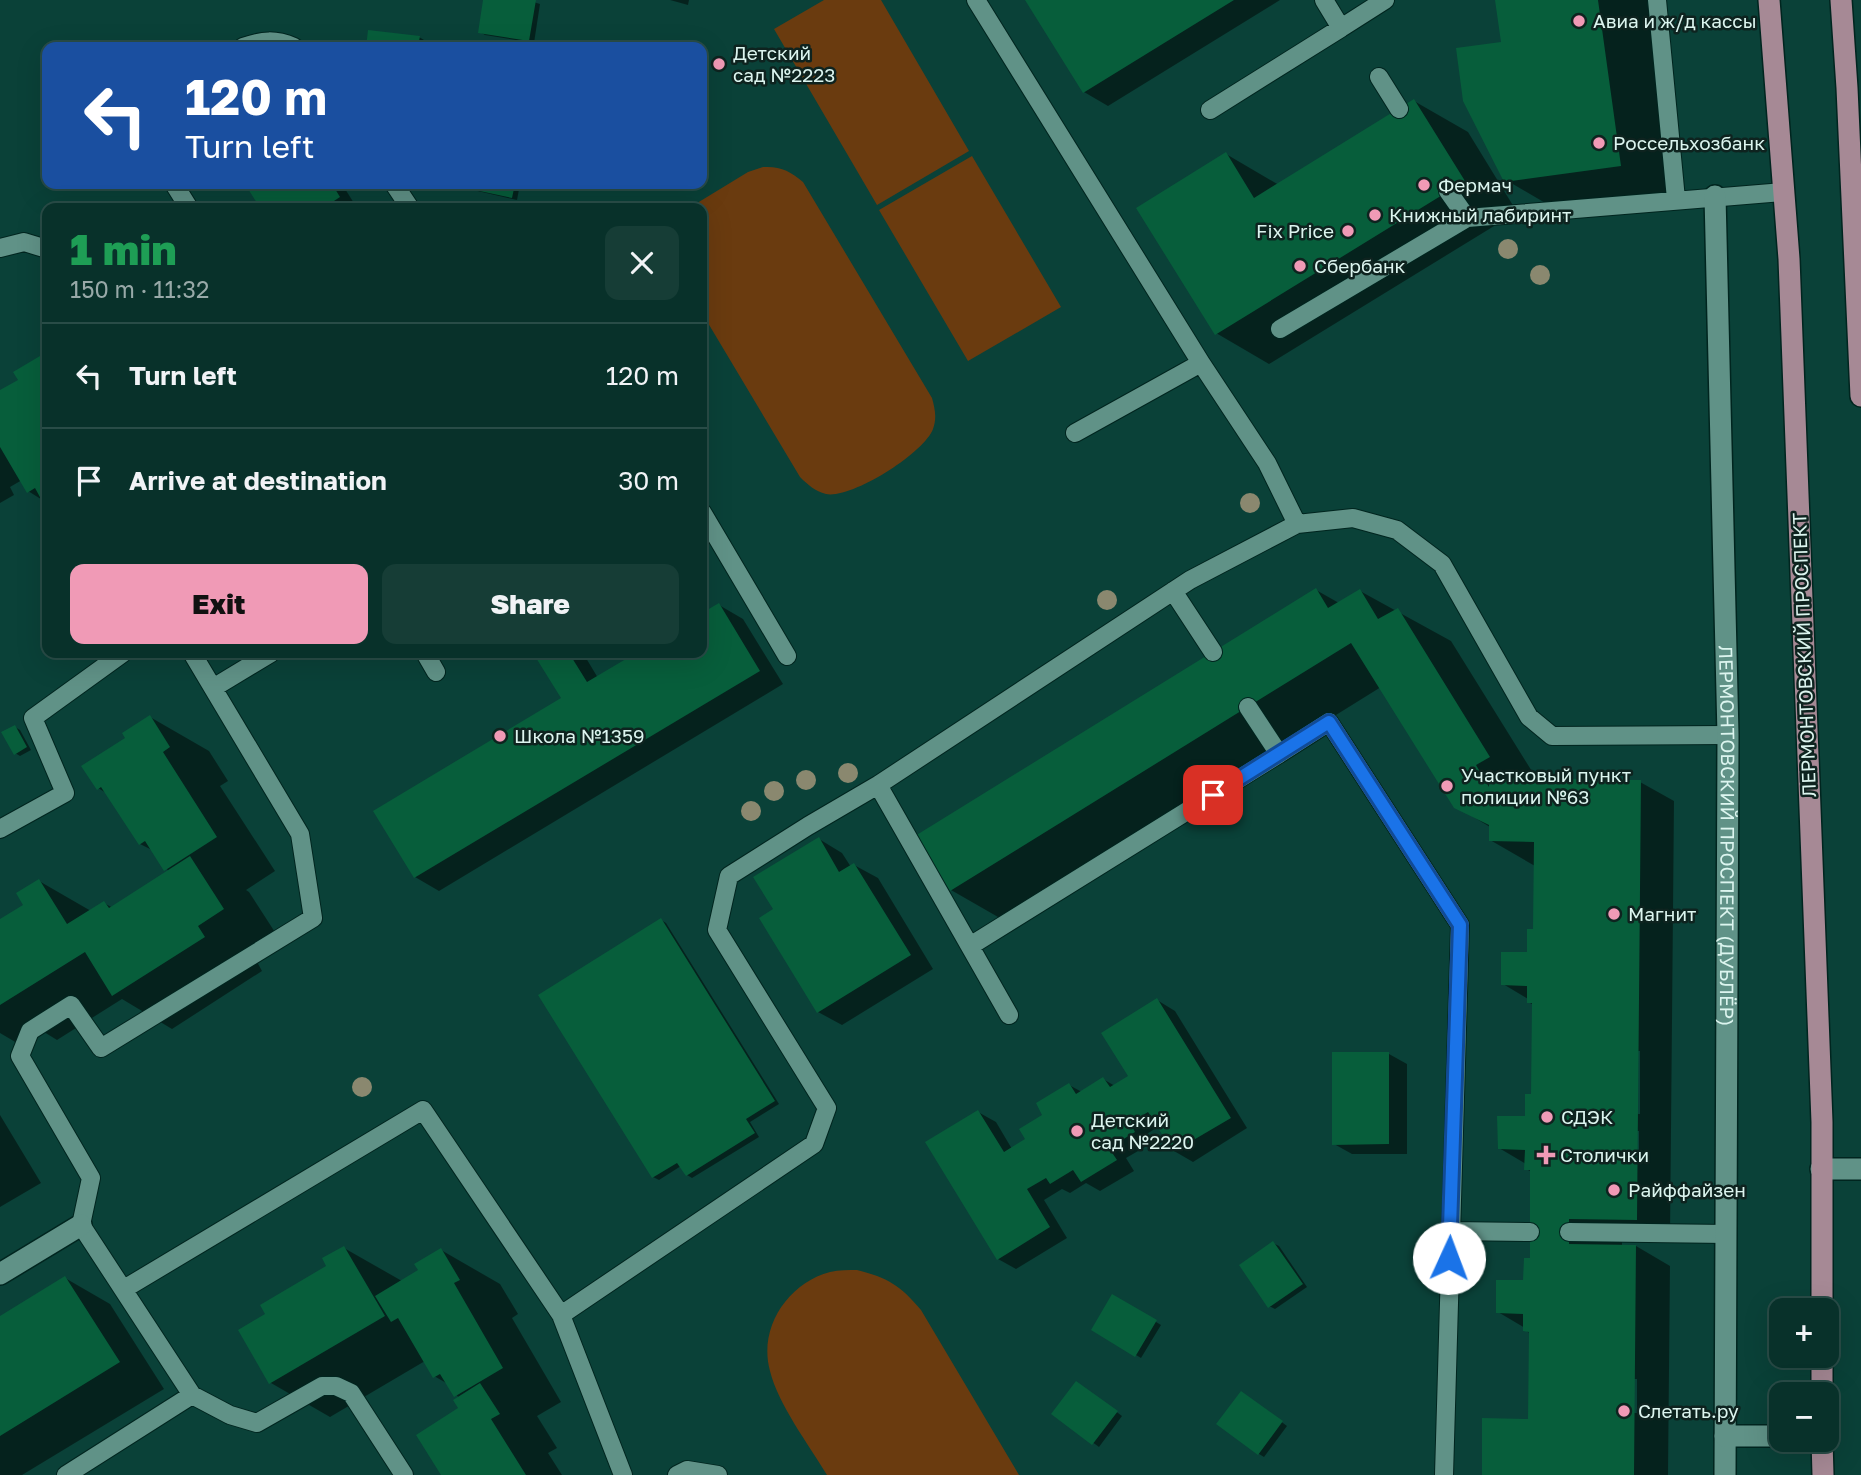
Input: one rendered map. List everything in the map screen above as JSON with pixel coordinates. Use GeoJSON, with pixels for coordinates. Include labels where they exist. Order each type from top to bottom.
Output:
{"type":"FeatureCollection","features":[{"type":"Feature","properties":{"kind":"main road","name":"ЛЕРМОНТОВСКИЙ ПРОСПЕКТ"},"geometry":{"type":"LineString","coordinates":[[1769,0],[1784,192],[1822,1122],[1822,1298]]}},
{"type":"Feature","properties":{"kind":"main road"},"geometry":{"type":"LineString","coordinates":[[1841,0],[1854,87],[1861,396]]}},
{"type":"Feature","properties":{"kind":"main road"},"geometry":{"type":"LineString","coordinates":[[1822,1452],[1823,1475]]}},
{"type":"Feature","properties":{"kind":"street","name":"ЛЕРМОНТОВСКИЙ ПРОСПЕКТ (ДУБЛЁР)"},"geometry":{"type":"LineString","coordinates":[[1715,196],[1728,735],[1725,1475]]}},
{"type":"Feature","properties":{"kind":"street"},"geometry":{"type":"LineString","coordinates":[[1821,1169],[1861,1169]]}},
{"type":"Feature","properties":{"kind":"street"},"geometry":{"type":"LineString","coordinates":[[0,1274],[81,1226]]}},
{"type":"Feature","properties":{"kind":"street"},"geometry":{"type":"LineString","coordinates":[[1725,1437],[1769,1436]]}},
{"type":"Feature","properties":{"kind":"lane"},"geometry":{"type":"LineString","coordinates":[[976,0],[1201,363],[1267,463],[1297,524]]}},
{"type":"Feature","properties":{"kind":"lane"},"geometry":{"type":"LineString","coordinates":[[1324,0],[1340,28]]}},
{"type":"Feature","properties":{"kind":"lane"},"geometry":{"type":"LineString","coordinates":[[1210,110],[1385,0]]}},
{"type":"Feature","properties":{"kind":"lane"},"geometry":{"type":"LineString","coordinates":[[1657,0],[1676,199]]}},
{"type":"Feature","properties":{"kind":"lane"},"geometry":{"type":"LineString","coordinates":[[259,42],[282,42]]}},
{"type":"Feature","properties":{"kind":"lane"},"geometry":{"type":"LineString","coordinates":[[1379,77],[1399,109]]}},
{"type":"Feature","properties":{"kind":"lane"},"geometry":{"type":"LineString","coordinates":[[1448,191],[1467,218]]}},
{"type":"Feature","properties":{"kind":"lane"},"geometry":{"type":"LineString","coordinates":[[1280,329],[1467,218],[1784,192]]}},
{"type":"Feature","properties":{"kind":"lane"},"geometry":{"type":"LineString","coordinates":[[0,248],[24,242],[42,247]]}},
{"type":"Feature","properties":{"kind":"lane"},"geometry":{"type":"LineString","coordinates":[[1075,433],[1201,363]]}},
{"type":"Feature","properties":{"kind":"lane"},"geometry":{"type":"LineString","coordinates":[[561,1315],[814,1144],[827,1108],[717,930],[729,876],[878,785],[1174,591],[1297,524],[1353,518],[1397,530],[1442,564],[1529,717],[1552,736],[1728,735]]}},
{"type":"Feature","properties":{"kind":"lane"},"geometry":{"type":"LineString","coordinates":[[707,520],[787,656]]}},
{"type":"Feature","properties":{"kind":"lane"},"geometry":{"type":"LineString","coordinates":[[1174,591],[1213,652]]}},
{"type":"Feature","properties":{"kind":"lane"},"geometry":{"type":"LineString","coordinates":[[0,829],[65,793],[33,718],[116,658]]}},
{"type":"Feature","properties":{"kind":"lane"},"geometry":{"type":"LineString","coordinates":[[195,658],[300,834],[313,918],[101,1048],[71,1005],[30,1031],[20,1056],[91,1178],[81,1226],[192,1395],[230,1415],[257,1423],[322,1386],[336,1386],[351,1393],[404,1475]]}},
{"type":"Feature","properties":{"kind":"lane"},"geometry":{"type":"LineString","coordinates":[[213,688],[263,658]]}},
{"type":"Feature","properties":{"kind":"lane"},"geometry":{"type":"LineString","coordinates":[[428,658],[436,671]]}},
{"type":"Feature","properties":{"kind":"lane"},"geometry":{"type":"LineString","coordinates":[[1248,707],[1279,754]]}},
{"type":"Feature","properties":{"kind":"lane"},"geometry":{"type":"LineString","coordinates":[[970,946],[1329,722],[1460,925],[1444,1475]]}},
{"type":"Feature","properties":{"kind":"lane"},"geometry":{"type":"LineString","coordinates":[[878,785],[1009,1015]]}},
{"type":"Feature","properties":{"kind":"lane"},"geometry":{"type":"LineString","coordinates":[[124,1289],[422,1110],[561,1315],[623,1475]]}},
{"type":"Feature","properties":{"kind":"lane"},"geometry":{"type":"LineString","coordinates":[[1450,1231],[1530,1232]]}},
{"type":"Feature","properties":{"kind":"lane"},"geometry":{"type":"LineString","coordinates":[[1569,1232],[1727,1234]]}},
{"type":"Feature","properties":{"kind":"lane"},"geometry":{"type":"LineString","coordinates":[[66,1475],[192,1395]]}},
{"type":"Feature","properties":{"kind":"lane"},"geometry":{"type":"LineString","coordinates":[[677,1475],[687,1470],[718,1475]]}},
{"type":"Feature","properties":{"kind":"shaded area"},"geometry":{"type":"Polygon","coordinates":[[[824,0],[881,0],[969,151],[877,205],[774,29],[824,0]]]}},
{"type":"Feature","properties":{"kind":"shaded area"},"geometry":{"type":"Polygon","coordinates":[[[972,156],[1061,307],[968,361],[879,210],[972,156]]]}},
{"type":"Feature","properties":{"kind":"shaded area"},"geometry":{"type":"Polygon","coordinates":[[[763,167],[775,167],[803,182],[932,398],[935,417],[933,429],[927,439],[886,472],[838,494],[818,491],[800,477],[707,321],[707,203],[697,203],[748,172],[763,167]]]}},
{"type":"Feature","properties":{"kind":"shaded area"},"geometry":{"type":"Polygon","coordinates":[[[857,1270],[893,1284],[921,1310],[1019,1475],[827,1475],[774,1384],[767,1355],[768,1339],[780,1310],[801,1286],[830,1272],[857,1270]]]}},
{"type":"Feature","properties":{"kind":"building"},"geometry":{"type":"Polygon","coordinates":[[[483,0],[536,0],[529,41],[478,33],[483,0]]]}},
{"type":"Feature","properties":{"kind":"building"},"geometry":{"type":"Polygon","coordinates":[[[1025,0],[1234,0],[1083,93],[1025,0]]]}},
{"type":"Feature","properties":{"kind":"building"},"geometry":{"type":"Polygon","coordinates":[[[1495,0],[1598,0],[1621,166],[1504,182],[1463,101],[1456,48],[1501,42],[1495,0]]]}},
{"type":"Feature","properties":{"kind":"building"},"geometry":{"type":"Polygon","coordinates":[[[368,30],[420,36],[419,42],[367,42],[368,30]]]}},
{"type":"Feature","properties":{"kind":"building"},"geometry":{"type":"Polygon","coordinates":[[[1414,99],[1465,181],[1215,335],[1136,208],[1226,152],[1254,198],[1414,99]]]}},
{"type":"Feature","properties":{"kind":"building"},"geometry":{"type":"Polygon","coordinates":[[[248,189],[335,189],[340,197],[331,203],[257,203],[248,189]]]}},
{"type":"Feature","properties":{"kind":"building"},"geometry":{"type":"Polygon","coordinates":[[[470,189],[514,189],[512,198],[470,189]]]}},
{"type":"Feature","properties":{"kind":"building"},"geometry":{"type":"Polygon","coordinates":[[[40,356],[42,360],[42,501],[35,488],[27,493],[0,447],[0,390],[18,380],[13,372],[40,356]]]}},
{"type":"Feature","properties":{"kind":"building"},"geometry":{"type":"Polygon","coordinates":[[[1316,588],[1328,608],[1360,589],[1378,619],[1398,608],[1490,757],[1476,765],[1489,787],[1489,778],[1641,780],[1637,1220],[1569,1219],[1569,1244],[1636,1245],[1634,1475],[1482,1475],[1482,1418],[1528,1419],[1529,1332],[1523,1331],[1523,1314],[1496,1313],[1496,1280],[1523,1280],[1524,1258],[1530,1258],[1530,1170],[1524,1170],[1525,1150],[1498,1149],[1497,1116],[1525,1116],[1525,1094],[1531,1094],[1532,1003],[1527,1003],[1527,986],[1501,985],[1501,952],[1527,952],[1527,929],[1533,929],[1534,842],[1489,841],[1489,825],[1454,808],[1351,643],[950,891],[915,836],[1316,588]]]}},
{"type":"Feature","properties":{"kind":"building","name":"Школа №1359"},"geometry":{"type":"Polygon","coordinates":[[[719,603],[760,671],[414,878],[373,811],[561,698],[536,658],[572,658],[587,682],[628,658],[707,658],[707,610],[719,603]]]}},
{"type":"Feature","properties":{"kind":"building"},"geometry":{"type":"Polygon","coordinates":[[[150,715],[170,747],[163,752],[217,837],[164,871],[145,841],[139,845],[101,787],[97,790],[81,766],[125,738],[122,733],[150,715]]]}},
{"type":"Feature","properties":{"kind":"building"},"geometry":{"type":"Polygon","coordinates":[[[15,725],[27,747],[14,755],[1,732],[15,725]]]}},
{"type":"Feature","properties":{"kind":"building"},"geometry":{"type":"Polygon","coordinates":[[[819,837],[839,872],[854,863],[911,955],[817,1013],[759,918],[773,909],[753,877],[819,837]]]}},
{"type":"Feature","properties":{"kind":"building"},"geometry":{"type":"Polygon","coordinates":[[[190,856],[224,909],[198,926],[205,937],[112,996],[85,952],[0,1005],[0,919],[23,905],[16,893],[39,879],[67,924],[104,901],[109,908],[190,856]]]}},
{"type":"Feature","properties":{"kind":"building"},"geometry":{"type":"Polygon","coordinates":[[[661,918],[775,1101],[746,1119],[755,1133],[686,1176],[677,1163],[652,1178],[538,995],[661,918]]]}},
{"type":"Feature","properties":{"kind":"building","name":"Детский сад №2220"},"geometry":{"type":"Polygon","coordinates":[[[1157,998],[1231,1118],[1173,1152],[1148,1112],[1130,1123],[1135,1132],[1109,1148],[1117,1160],[1081,1182],[1073,1170],[1050,1184],[1046,1178],[1027,1189],[1050,1227],[997,1260],[925,1142],[978,1110],[1004,1152],[1025,1139],[1019,1129],[1042,1115],[1036,1103],[1069,1083],[1076,1094],[1103,1077],[1110,1087],[1128,1076],[1101,1033],[1157,998]]]}},
{"type":"Feature","properties":{"kind":"building"},"geometry":{"type":"Polygon","coordinates":[[[1332,1052],[1389,1052],[1389,1144],[1332,1145],[1332,1052]]]}},
{"type":"Feature","properties":{"kind":"building"},"geometry":{"type":"Polygon","coordinates":[[[1273,1241],[1303,1284],[1268,1308],[1239,1265],[1273,1241]]]}},
{"type":"Feature","properties":{"kind":"building"},"geometry":{"type":"Polygon","coordinates":[[[344,1246],[385,1316],[269,1384],[238,1330],[265,1314],[260,1305],[326,1266],[322,1258],[344,1246]]]}},
{"type":"Feature","properties":{"kind":"building"},"geometry":{"type":"Polygon","coordinates":[[[441,1248],[460,1280],[454,1283],[503,1368],[454,1397],[440,1374],[433,1378],[398,1318],[391,1322],[375,1296],[418,1270],[414,1264],[441,1248]]]}},
{"type":"Feature","properties":{"kind":"building"},"geometry":{"type":"Polygon","coordinates":[[[65,1276],[120,1362],[0,1436],[0,1316],[65,1276]]]}},
{"type":"Feature","properties":{"kind":"building"},"geometry":{"type":"Polygon","coordinates":[[[1112,1294],[1157,1320],[1135,1357],[1091,1330],[1112,1294]]]}},
{"type":"Feature","properties":{"kind":"building"},"geometry":{"type":"Polygon","coordinates":[[[1076,1381],[1118,1411],[1092,1445],[1051,1414],[1076,1381]]]}},
{"type":"Feature","properties":{"kind":"building"},"geometry":{"type":"Polygon","coordinates":[[[480,1383],[500,1414],[491,1419],[526,1475],[441,1475],[416,1435],[458,1408],[453,1400],[480,1383]]]}},
{"type":"Feature","properties":{"kind":"building"},"geometry":{"type":"Polygon","coordinates":[[[1241,1391],[1283,1421],[1258,1455],[1216,1424],[1241,1391]]]}},
{"type":"Feature","properties":{"kind":"place","name":"Авиа и ж/д кассы"},"geometry":{"type":"Point","coordinates":[1579,21]}},
{"type":"Feature","properties":{"kind":"place","name":"Детский сад №2223"},"geometry":{"type":"Point","coordinates":[719,64]}},
{"type":"Feature","properties":{"kind":"place","name":"Россельхозбанк"},"geometry":{"type":"Point","coordinates":[1599,143]}},
{"type":"Feature","properties":{"kind":"place","name":"Фермач"},"geometry":{"type":"Point","coordinates":[1424,185]}},
{"type":"Feature","properties":{"kind":"place","name":"Книжный лабиринт"},"geometry":{"type":"Point","coordinates":[1375,215]}},
{"type":"Feature","properties":{"kind":"place","name":"Fix Price"},"geometry":{"type":"Point","coordinates":[1348,231]}},
{"type":"Feature","properties":{"kind":"place","name":"Сбербанк"},"geometry":{"type":"Point","coordinates":[1300,266]}},
{"type":"Feature","properties":{"kind":"place","name":"Школа №1359"},"geometry":{"type":"Point","coordinates":[500,736]}},
{"type":"Feature","properties":{"kind":"place","name":"Участковый пункт полиции №63"},"geometry":{"type":"Point","coordinates":[1447,786]}},
{"type":"Feature","properties":{"kind":"place","name":"Магнит"},"geometry":{"type":"Point","coordinates":[1614,914]}},
{"type":"Feature","properties":{"kind":"place","name":"СДЭК"},"geometry":{"type":"Point","coordinates":[1547,1117]}},
{"type":"Feature","properties":{"kind":"place","name":"Детский сад №2220"},"geometry":{"type":"Point","coordinates":[1077,1131]}},
{"type":"Feature","properties":{"kind":"place","name":"Столички"},"geometry":{"type":"Point","coordinates":[1546,1155]}},
{"type":"Feature","properties":{"kind":"place","name":"Райффайзен"},"geometry":{"type":"Point","coordinates":[1614,1190]}},
{"type":"Feature","properties":{"kind":"place","name":"Слетать.ру"},"geometry":{"type":"Point","coordinates":[1624,1411]}},
{"type":"Feature","properties":{"kind":"route"},"geometry":{"type":"LineString","coordinates":[[1213,795],[1329,722],[1460,925],[1449,1258]]}}]}
